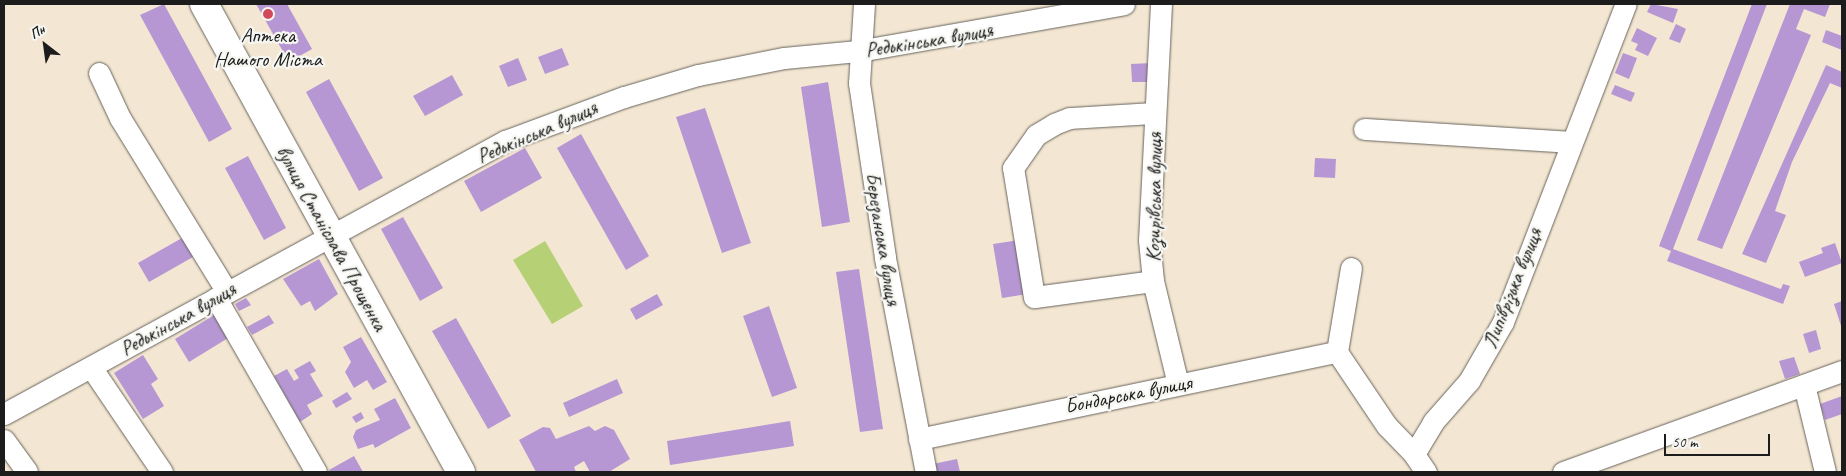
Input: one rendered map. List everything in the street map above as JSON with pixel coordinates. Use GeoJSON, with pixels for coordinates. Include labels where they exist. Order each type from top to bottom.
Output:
{"type":"FeatureCollection","features":[{"type":"Feature","properties":{"kind":"main road","name":"вулиця Станіслава Прощенка"},"geometry":{"type":"LineString","coordinates":[[204,4],[330,237],[461,472]]}},
{"type":"Feature","properties":{"kind":"street","name":"Березанська вулиця"},"geometry":{"type":"LineString","coordinates":[[864,4],[858,51],[885,258],[926,472]]}},
{"type":"Feature","properties":{"kind":"street","name":"Редькінська вулиця"},"geometry":{"type":"LineString","coordinates":[[4,414],[505,141],[624,96],[698,75],[784,58],[858,51],[1124,4]]}},
{"type":"Feature","properties":{"kind":"street","name":"Козирівська вулиця"},"geometry":{"type":"LineString","coordinates":[[1161,4],[1149,240],[1153,281],[1178,384]]}},
{"type":"Feature","properties":{"kind":"street","name":"Липіврізька вулиця"},"geometry":{"type":"LineString","coordinates":[[1414,454],[1433,422],[1469,381],[1503,322],[1570,142],[1626,4]]}},
{"type":"Feature","properties":{"kind":"street"},"geometry":{"type":"LineString","coordinates":[[99,73],[120,118],[221,295],[316,472]]}},
{"type":"Feature","properties":{"kind":"street","name":"Козирівська вулиця"},"geometry":{"type":"LineString","coordinates":[[1153,281],[1034,297],[1013,168],[1036,135],[1054,124],[1070,118],[1155,114]]}},
{"type":"Feature","properties":{"kind":"street"},"geometry":{"type":"LineString","coordinates":[[1364,129],[1570,142]]}},
{"type":"Feature","properties":{"kind":"street"},"geometry":{"type":"LineString","coordinates":[[1352,268],[1337,352],[1388,426],[1414,454],[1426,472]]}},
{"type":"Feature","properties":{"kind":"street","name":"Бондарська вулиця"},"geometry":{"type":"LineString","coordinates":[[920,439],[1337,352]]}},
{"type":"Feature","properties":{"kind":"street"},"geometry":{"type":"LineString","coordinates":[[91,368],[162,472]]}},
{"type":"Feature","properties":{"kind":"street"},"geometry":{"type":"LineString","coordinates":[[1563,472],[1842,371]]}},
{"type":"Feature","properties":{"kind":"street"},"geometry":{"type":"LineString","coordinates":[[1804,385],[1825,472]]}},
{"type":"Feature","properties":{"kind":"street"},"geometry":{"type":"LineString","coordinates":[[4,440],[27,472]]}},
{"type":"Feature","properties":{"kind":"green space"},"geometry":{"type":"Polygon","coordinates":[[[545,241],[583,306],[552,324],[513,260],[545,241]]]}},
{"type":"Feature","properties":{"kind":"building"},"geometry":{"type":"Polygon","coordinates":[[[164,4],[232,129],[209,142],[140,15],[164,4]]]}},
{"type":"Feature","properties":{"kind":"building"},"geometry":{"type":"Polygon","coordinates":[[[256,4],[287,4],[312,49],[289,62],[256,4]]]}},
{"type":"Feature","properties":{"kind":"building"},"geometry":{"type":"Polygon","coordinates":[[[1651,4],[1678,9],[1673,23],[1647,12],[1651,4]]]}},
{"type":"Feature","properties":{"kind":"building"},"geometry":{"type":"Polygon","coordinates":[[[1752,4],[1767,4],[1673,249],[1781,289],[1783,284],[1790,286],[1783,304],[1667,261],[1671,251],[1659,246],[1752,4]]]}},
{"type":"Feature","properties":{"kind":"building"},"geometry":{"type":"Polygon","coordinates":[[[1790,4],[1830,4],[1825,17],[1804,9],[1796,29],[1811,35],[1722,249],[1697,240],[1790,4]]]}},
{"type":"Feature","properties":{"kind":"building"},"geometry":{"type":"Polygon","coordinates":[[[1676,24],[1686,29],[1680,43],[1669,39],[1676,24]]]}},
{"type":"Feature","properties":{"kind":"building"},"geometry":{"type":"Polygon","coordinates":[[[1637,28],[1657,38],[1648,56],[1635,50],[1638,44],[1631,41],[1637,28]]]}},
{"type":"Feature","properties":{"kind":"building"},"geometry":{"type":"Polygon","coordinates":[[[1826,30],[1842,36],[1842,50],[1822,42],[1826,30]]]}},
{"type":"Feature","properties":{"kind":"building"},"geometry":{"type":"Polygon","coordinates":[[[562,48],[569,65],[545,74],[538,57],[562,48]]]}},
{"type":"Feature","properties":{"kind":"building"},"geometry":{"type":"Polygon","coordinates":[[[1623,53],[1637,58],[1629,79],[1615,73],[1623,53]]]}},
{"type":"Feature","properties":{"kind":"building"},"geometry":{"type":"Polygon","coordinates":[[[518,58],[527,80],[508,87],[499,66],[518,58]]]}},
{"type":"Feature","properties":{"kind":"building"},"geometry":{"type":"Polygon","coordinates":[[[1151,63],[1151,82],[1132,82],[1131,64],[1151,63]]]}},
{"type":"Feature","properties":{"kind":"building"},"geometry":{"type":"Polygon","coordinates":[[[1826,65],[1842,72],[1842,88],[1830,83],[1792,162],[1775,211],[1786,215],[1766,263],[1742,254],[1826,65]]]}},
{"type":"Feature","properties":{"kind":"building"},"geometry":{"type":"Polygon","coordinates":[[[452,75],[463,95],[425,116],[413,96],[452,75]]]}},
{"type":"Feature","properties":{"kind":"building"},"geometry":{"type":"Polygon","coordinates":[[[329,79],[383,178],[359,191],[306,92],[329,79]]]}},
{"type":"Feature","properties":{"kind":"building"},"geometry":{"type":"Polygon","coordinates":[[[828,82],[850,222],[822,227],[801,87],[828,82]]]}},
{"type":"Feature","properties":{"kind":"building"},"geometry":{"type":"Polygon","coordinates":[[[1615,85],[1635,93],[1631,102],[1611,94],[1615,85]]]}},
{"type":"Feature","properties":{"kind":"building"},"geometry":{"type":"Polygon","coordinates":[[[705,108],[751,243],[722,253],[676,117],[705,108]]]}},
{"type":"Feature","properties":{"kind":"building"},"geometry":{"type":"Polygon","coordinates":[[[581,134],[649,256],[626,270],[557,148],[581,134]]]}},
{"type":"Feature","properties":{"kind":"building"},"geometry":{"type":"Polygon","coordinates":[[[525,148],[542,178],[481,212],[464,181],[525,148]]]}},
{"type":"Feature","properties":{"kind":"building"},"geometry":{"type":"Polygon","coordinates":[[[248,156],[286,228],[264,240],[225,168],[248,156]]]}},
{"type":"Feature","properties":{"kind":"building"},"geometry":{"type":"Polygon","coordinates":[[[1315,158],[1336,159],[1335,178],[1314,177],[1315,158]]]}},
{"type":"Feature","properties":{"kind":"building"},"geometry":{"type":"Polygon","coordinates":[[[403,217],[443,288],[420,301],[381,229],[403,217]]]}},
{"type":"Feature","properties":{"kind":"building"},"geometry":{"type":"Polygon","coordinates":[[[182,238],[193,257],[149,282],[138,263],[182,238]]]}},
{"type":"Feature","properties":{"kind":"building"},"geometry":{"type":"Polygon","coordinates":[[[1020,240],[1028,294],[1002,298],[993,244],[1020,240]]]}},
{"type":"Feature","properties":{"kind":"building"},"geometry":{"type":"Polygon","coordinates":[[[1835,243],[1842,263],[1805,277],[1799,262],[1823,253],[1821,248],[1835,243]]]}},
{"type":"Feature","properties":{"kind":"building"},"geometry":{"type":"Polygon","coordinates":[[[319,259],[338,294],[315,311],[310,301],[301,306],[283,279],[319,259]]]}},
{"type":"Feature","properties":{"kind":"building"},"geometry":{"type":"Polygon","coordinates":[[[859,269],[883,429],[860,432],[836,272],[859,269]]]}},
{"type":"Feature","properties":{"kind":"building"},"geometry":{"type":"Polygon","coordinates":[[[657,294],[663,305],[636,320],[630,309],[657,294]]]}},
{"type":"Feature","properties":{"kind":"building"},"geometry":{"type":"Polygon","coordinates":[[[246,298],[251,305],[239,311],[235,304],[246,298]]]}},
{"type":"Feature","properties":{"kind":"building"},"geometry":{"type":"Polygon","coordinates":[[[1842,301],[1842,329],[1834,304],[1842,301]]]}},
{"type":"Feature","properties":{"kind":"building"},"geometry":{"type":"Polygon","coordinates":[[[769,306],[797,388],[772,397],[743,316],[769,306]]]}},
{"type":"Feature","properties":{"kind":"building"},"geometry":{"type":"Polygon","coordinates":[[[219,312],[233,335],[189,362],[175,339],[219,312]]]}},
{"type":"Feature","properties":{"kind":"building"},"geometry":{"type":"Polygon","coordinates":[[[269,315],[274,323],[252,335],[247,327],[269,315]]]}},
{"type":"Feature","properties":{"kind":"building"},"geometry":{"type":"Polygon","coordinates":[[[456,318],[511,416],[488,429],[432,331],[456,318]]]}},
{"type":"Feature","properties":{"kind":"building"},"geometry":{"type":"Polygon","coordinates":[[[1816,330],[1821,349],[1809,353],[1803,334],[1816,330]]]}},
{"type":"Feature","properties":{"kind":"building"},"geometry":{"type":"Polygon","coordinates":[[[361,337],[387,382],[373,390],[367,380],[354,388],[345,372],[351,362],[343,347],[361,337]]]}},
{"type":"Feature","properties":{"kind":"building"},"geometry":{"type":"Polygon","coordinates":[[[143,355],[158,379],[151,384],[164,406],[143,419],[114,373],[143,355]]]}},
{"type":"Feature","properties":{"kind":"building"},"geometry":{"type":"Polygon","coordinates":[[[1794,357],[1800,374],[1785,379],[1779,361],[1794,357]]]}},
{"type":"Feature","properties":{"kind":"building"},"geometry":{"type":"Polygon","coordinates":[[[310,361],[316,371],[310,374],[323,396],[307,405],[312,414],[300,422],[274,376],[287,369],[294,381],[299,378],[294,370],[310,361]]]}},
{"type":"Feature","properties":{"kind":"building"},"geometry":{"type":"Polygon","coordinates":[[[617,379],[623,393],[569,417],[563,403],[617,379]]]}},
{"type":"Feature","properties":{"kind":"building"},"geometry":{"type":"Polygon","coordinates":[[[347,392],[352,399],[336,408],[332,401],[347,392]]]}},
{"type":"Feature","properties":{"kind":"building"},"geometry":{"type":"Polygon","coordinates":[[[1842,396],[1842,414],[1825,420],[1820,404],[1842,396]]]}},
{"type":"Feature","properties":{"kind":"building"},"geometry":{"type":"Polygon","coordinates":[[[395,398],[411,428],[375,448],[373,444],[358,449],[353,437],[356,430],[380,420],[374,409],[395,398]]]}},
{"type":"Feature","properties":{"kind":"building"},"geometry":{"type":"Polygon","coordinates":[[[361,412],[364,418],[356,423],[352,417],[361,412]]]}},
{"type":"Feature","properties":{"kind":"building"},"geometry":{"type":"Polygon","coordinates":[[[790,421],[794,446],[670,465],[667,441],[790,421]]]}},
{"type":"Feature","properties":{"kind":"building"},"geometry":{"type":"Polygon","coordinates":[[[589,426],[595,431],[605,426],[614,430],[630,459],[609,472],[590,472],[584,461],[574,467],[576,472],[536,472],[519,440],[543,427],[550,428],[556,439],[589,426]]]}},
{"type":"Feature","properties":{"kind":"building"},"geometry":{"type":"Polygon","coordinates":[[[354,456],[363,472],[331,472],[329,470],[354,456]]]}},
{"type":"Feature","properties":{"kind":"building"},"geometry":{"type":"Polygon","coordinates":[[[957,459],[960,472],[935,472],[933,464],[957,459]]]}},
{"type":"Feature","properties":{"kind":"place","name":"Аптека Нашого Міста"},"geometry":{"type":"Point","coordinates":[268,14]}}]}
